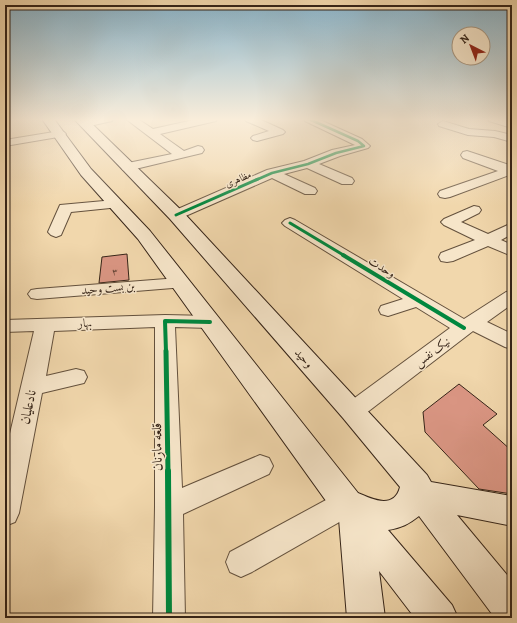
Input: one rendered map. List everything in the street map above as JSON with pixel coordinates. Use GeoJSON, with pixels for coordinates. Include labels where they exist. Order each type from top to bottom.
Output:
{"type":"FeatureCollection","features":[{"type":"Feature","properties":{"kind":"main road"},"geometry":{"type":"LineString","coordinates":[[69,148],[86,172],[144,235],[351,509],[439,618]]}},
{"type":"Feature","properties":{"kind":"main road","name":"وحید"},"geometry":{"type":"LineString","coordinates":[[109,148],[176,214],[353,411],[419,489],[512,610]]}},
{"type":"Feature","properties":{"kind":"main road"},"geometry":{"type":"LineString","coordinates":[[351,509],[375,516],[397,514],[412,502],[419,489],[512,511]]}},
{"type":"Feature","properties":{"kind":"main road"},"geometry":{"type":"LineString","coordinates":[[351,509],[366,618]]}},
{"type":"Feature","properties":{"kind":"street"},"geometry":{"type":"LineString","coordinates":[[172,148],[182,155]]}},
{"type":"Feature","properties":{"kind":"street","name":"مظاهری"},"geometry":{"type":"LineString","coordinates":[[176,214],[272,173],[309,160],[356,148]]}},
{"type":"Feature","properties":{"kind":"street"},"geometry":{"type":"LineString","coordinates":[[127,166],[182,155],[198,150]]}},
{"type":"Feature","properties":{"kind":"street"},"geometry":{"type":"LineString","coordinates":[[467,155],[511,170]]}},
{"type":"Feature","properties":{"kind":"street"},"geometry":{"type":"LineString","coordinates":[[309,160],[347,181]]}},
{"type":"Feature","properties":{"kind":"street"},"geometry":{"type":"LineString","coordinates":[[445,194],[511,170]]}},
{"type":"Feature","properties":{"kind":"street"},"geometry":{"type":"LineString","coordinates":[[272,173],[310,192]]}},
{"type":"Feature","properties":{"kind":"street"},"geometry":{"type":"LineString","coordinates":[[56,232],[65,208],[115,204]]}},
{"type":"Feature","properties":{"kind":"street"},"geometry":{"type":"LineString","coordinates":[[474,210],[449,222],[512,251]]}},
{"type":"Feature","properties":{"kind":"street","name":"وحدت"},"geometry":{"type":"LineString","coordinates":[[290,223],[418,300],[468,325],[512,342]]}},
{"type":"Feature","properties":{"kind":"street"},"geometry":{"type":"LineString","coordinates":[[447,257],[512,228]]}},
{"type":"Feature","properties":{"kind":"street","name":"بن بست وحید"},"geometry":{"type":"LineString","coordinates":[[37,294],[180,282]]}},
{"type":"Feature","properties":{"kind":"street","name":"نیک نفس"},"geometry":{"type":"LineString","coordinates":[[353,411],[468,325],[512,296]]}},
{"type":"Feature","properties":{"kind":"street"},"geometry":{"type":"LineString","coordinates":[[388,310],[418,300]]}},
{"type":"Feature","properties":{"kind":"street"},"geometry":{"type":"LineString","coordinates":[[165,321],[210,322]]}},
{"type":"Feature","properties":{"kind":"street","name":"بهار"},"geometry":{"type":"LineString","coordinates":[[5,326],[165,321]]}},
{"type":"Feature","properties":{"kind":"street","name":"قلعه مارنان"},"geometry":{"type":"LineString","coordinates":[[165,321],[169,507],[169,618]]}},
{"type":"Feature","properties":{"kind":"street","name":"نادعلیان"},"geometry":{"type":"LineString","coordinates":[[5,513],[46,324]]}},
{"type":"Feature","properties":{"kind":"street"},"geometry":{"type":"LineString","coordinates":[[33,387],[76,377]]}},
{"type":"Feature","properties":{"kind":"street"},"geometry":{"type":"LineString","coordinates":[[169,507],[260,466]]}},
{"type":"Feature","properties":{"kind":"street"},"geometry":{"type":"LineString","coordinates":[[241,562],[351,509]]}},
{"type":"Feature","properties":{"kind":"building"},"geometry":{"type":"Polygon","coordinates":[[[127,254],[129,280],[99,283],[102,257],[127,254]]]}},
{"type":"Feature","properties":{"kind":"building"},"geometry":{"type":"Polygon","coordinates":[[[459,384],[497,414],[483,425],[512,451],[512,494],[479,489],[425,432],[423,412],[459,384]]]}},
{"type":"Feature","properties":{"kind":"cycle path"},"geometry":{"type":"LineString","coordinates":[[176,215],[272,173],[308,164],[336,153],[356,148]]}},
{"type":"Feature","properties":{"kind":"cycle path"},"geometry":{"type":"LineString","coordinates":[[290,223],[464,328]]}},
{"type":"Feature","properties":{"kind":"cycle path"},"geometry":{"type":"LineString","coordinates":[[169,618],[169,507],[165,321],[210,322]]}}]}
